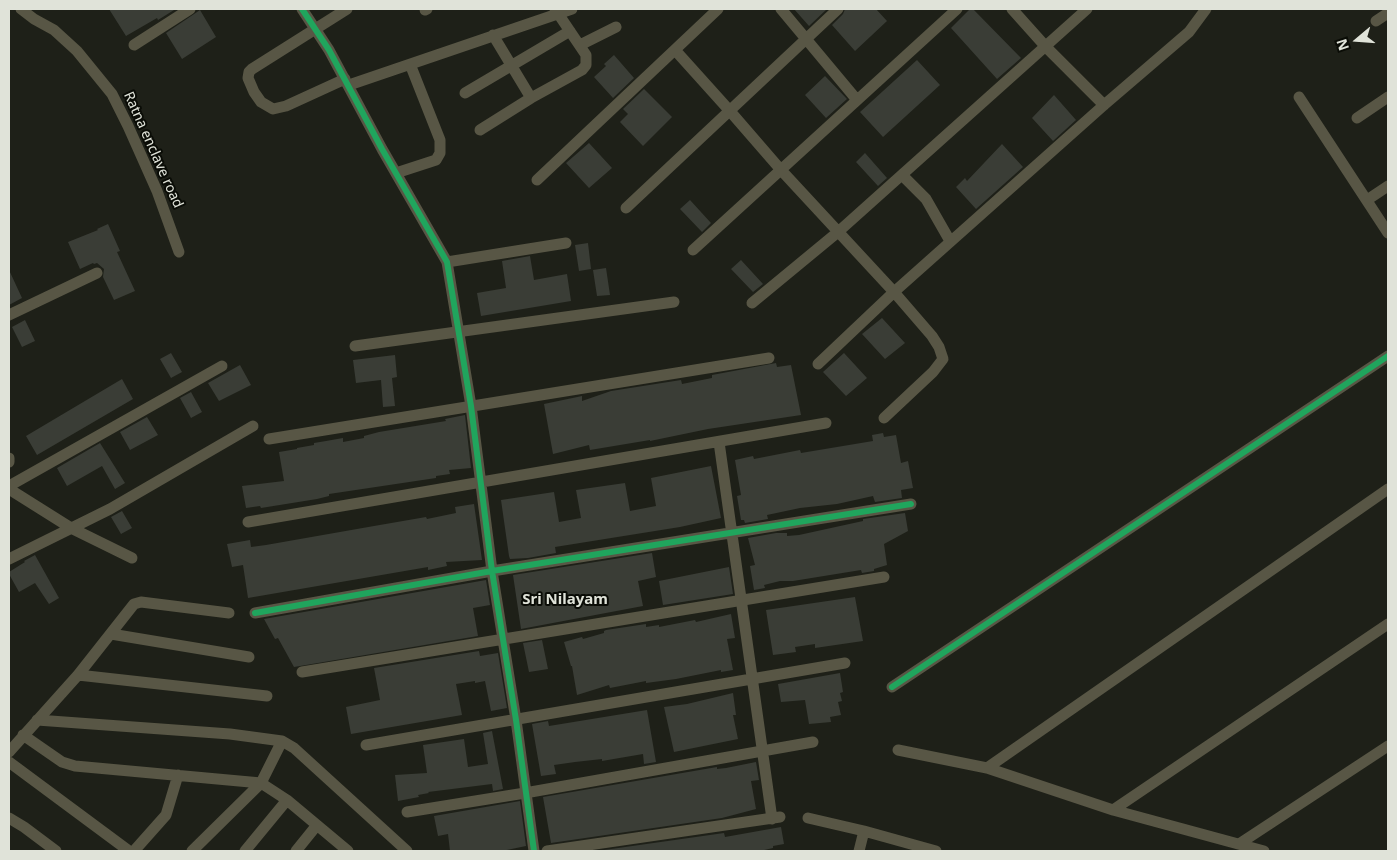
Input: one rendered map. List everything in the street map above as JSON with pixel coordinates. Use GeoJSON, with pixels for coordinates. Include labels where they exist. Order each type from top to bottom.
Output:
{"type":"FeatureCollection","features":[{"type":"Feature","properties":{"kind":"street","name":"Ratna enclave road"},"geometry":{"type":"LineString","coordinates":[[21,9],[54,30],[77,51],[112,94],[157,192],[179,252]]}},
{"type":"Feature","properties":{"kind":"street"},"geometry":{"type":"LineString","coordinates":[[134,45],[190,9]]}},
{"type":"Feature","properties":{"kind":"street"},"geometry":{"type":"LineString","coordinates":[[302,9],[347,82],[447,262],[471,406],[492,571],[516,720],[534,851]]}},
{"type":"Feature","properties":{"kind":"street"},"geometry":{"type":"LineString","coordinates":[[346,9],[249,72],[248,78],[261,102],[273,109],[277,109],[347,82],[410,64],[556,11],[572,9]]}},
{"type":"Feature","properties":{"kind":"street"},"geometry":{"type":"LineString","coordinates":[[537,180],[718,9]]}},
{"type":"Feature","properties":{"kind":"street"},"geometry":{"type":"LineString","coordinates":[[782,9],[858,100]]}},
{"type":"Feature","properties":{"kind":"street"},"geometry":{"type":"LineString","coordinates":[[626,208],[838,9]]}},
{"type":"Feature","properties":{"kind":"street"},"geometry":{"type":"LineString","coordinates":[[693,250],[957,9]]}},
{"type":"Feature","properties":{"kind":"street"},"geometry":{"type":"LineString","coordinates":[[1012,9],[1046,47],[1104,105]]}},
{"type":"Feature","properties":{"kind":"street"},"geometry":{"type":"LineString","coordinates":[[752,303],[838,232],[1087,9]]}},
{"type":"Feature","properties":{"kind":"street"},"geometry":{"type":"LineString","coordinates":[[818,364],[950,241],[1189,32],[1206,9]]}},
{"type":"Feature","properties":{"kind":"street"},"geometry":{"type":"LineString","coordinates":[[480,130],[531,98],[582,70],[586,65],[587,59],[580,45],[556,11]]}},
{"type":"Feature","properties":{"kind":"street"},"geometry":{"type":"LineString","coordinates":[[1376,21],[1388,14]]}},
{"type":"Feature","properties":{"kind":"street"},"geometry":{"type":"LineString","coordinates":[[580,45],[616,27]]}},
{"type":"Feature","properties":{"kind":"street"},"geometry":{"type":"LineString","coordinates":[[465,93],[570,30]]}},
{"type":"Feature","properties":{"kind":"street"},"geometry":{"type":"LineString","coordinates":[[493,35],[531,98]]}},
{"type":"Feature","properties":{"kind":"street"},"geometry":{"type":"LineString","coordinates":[[675,50],[730,110],[780,170],[894,292],[932,336],[939,347],[943,359],[933,372],[884,418]]}},
{"type":"Feature","properties":{"kind":"street"},"geometry":{"type":"LineString","coordinates":[[396,173],[436,160],[440,152],[440,140],[410,64]]}},
{"type":"Feature","properties":{"kind":"street"},"geometry":{"type":"LineString","coordinates":[[1299,96],[1388,233]]}},
{"type":"Feature","properties":{"kind":"street"},"geometry":{"type":"LineString","coordinates":[[1357,118],[1388,98]]}},
{"type":"Feature","properties":{"kind":"street"},"geometry":{"type":"LineString","coordinates":[[902,175],[926,199],[950,241]]}},
{"type":"Feature","properties":{"kind":"street"},"geometry":{"type":"LineString","coordinates":[[1367,200],[1388,186]]}},
{"type":"Feature","properties":{"kind":"street"},"geometry":{"type":"LineString","coordinates":[[447,262],[566,243]]}},
{"type":"Feature","properties":{"kind":"street"},"geometry":{"type":"LineString","coordinates":[[9,315],[97,272]]}},
{"type":"Feature","properties":{"kind":"street"},"geometry":{"type":"LineString","coordinates":[[355,346],[674,302]]}},
{"type":"Feature","properties":{"kind":"street"},"geometry":{"type":"LineString","coordinates":[[892,687],[1388,356]]}},
{"type":"Feature","properties":{"kind":"street"},"geometry":{"type":"LineString","coordinates":[[269,439],[769,358]]}},
{"type":"Feature","properties":{"kind":"street"},"geometry":{"type":"LineString","coordinates":[[132,558],[72,528],[9,488],[222,366]]}},
{"type":"Feature","properties":{"kind":"street"},"geometry":{"type":"LineString","coordinates":[[248,522],[826,423]]}},
{"type":"Feature","properties":{"kind":"street"},"geometry":{"type":"LineString","coordinates":[[9,559],[110,509],[253,426]]}},
{"type":"Feature","properties":{"kind":"street"},"geometry":{"type":"LineString","coordinates":[[547,851],[776,818],[762,750],[730,533],[719,442]]}},
{"type":"Feature","properties":{"kind":"street"},"geometry":{"type":"LineString","coordinates":[[987,768],[1388,489]]}},
{"type":"Feature","properties":{"kind":"street"},"geometry":{"type":"LineString","coordinates":[[255,613],[492,571],[912,504]]}},
{"type":"Feature","properties":{"kind":"street"},"geometry":{"type":"LineString","coordinates":[[302,672],[884,577]]}},
{"type":"Feature","properties":{"kind":"street"},"geometry":{"type":"LineString","coordinates":[[9,752],[78,675],[134,604],[141,602],[229,613]]}},
{"type":"Feature","properties":{"kind":"street"},"geometry":{"type":"LineString","coordinates":[[1113,810],[1388,624]]}},
{"type":"Feature","properties":{"kind":"street"},"geometry":{"type":"LineString","coordinates":[[111,634],[249,657]]}},
{"type":"Feature","properties":{"kind":"street"},"geometry":{"type":"LineString","coordinates":[[366,745],[845,663]]}},
{"type":"Feature","properties":{"kind":"street"},"geometry":{"type":"LineString","coordinates":[[78,675],[268,696]]}},
{"type":"Feature","properties":{"kind":"street"},"geometry":{"type":"LineString","coordinates":[[37,720],[230,734],[282,741],[294,748],[407,851]]}},
{"type":"Feature","properties":{"kind":"street"},"geometry":{"type":"LineString","coordinates":[[23,735],[62,762],[75,766],[261,783],[287,800],[348,851]]}},
{"type":"Feature","properties":{"kind":"street"},"geometry":{"type":"LineString","coordinates":[[192,851],[261,783],[282,741]]}},
{"type":"Feature","properties":{"kind":"street"},"geometry":{"type":"LineString","coordinates":[[407,812],[813,742]]}},
{"type":"Feature","properties":{"kind":"street"},"geometry":{"type":"LineString","coordinates":[[1239,844],[1388,746]]}},
{"type":"Feature","properties":{"kind":"street"},"geometry":{"type":"LineString","coordinates":[[898,750],[987,768],[1113,810],[1264,851]]}},
{"type":"Feature","properties":{"kind":"street"},"geometry":{"type":"LineString","coordinates":[[9,762],[129,851]]}},
{"type":"Feature","properties":{"kind":"street"},"geometry":{"type":"LineString","coordinates":[[134,851],[166,815],[178,775]]}},
{"type":"Feature","properties":{"kind":"street"},"geometry":{"type":"LineString","coordinates":[[245,851],[287,800]]}},
{"type":"Feature","properties":{"kind":"street"},"geometry":{"type":"LineString","coordinates":[[9,818],[56,851]]}},
{"type":"Feature","properties":{"kind":"street"},"geometry":{"type":"LineString","coordinates":[[808,818],[936,851]]}},
{"type":"Feature","properties":{"kind":"street"},"geometry":{"type":"LineString","coordinates":[[296,851],[317,825]]}},
{"type":"Feature","properties":{"kind":"street"},"geometry":{"type":"LineString","coordinates":[[859,851],[864,831]]}},
{"type":"Feature","properties":{"kind":"building"},"geometry":{"type":"Polygon","coordinates":[[[109,9],[173,9],[174,10],[126,36],[109,9]]]}},
{"type":"Feature","properties":{"kind":"building"},"geometry":{"type":"Polygon","coordinates":[[[794,9],[827,9],[809,26],[794,9]]]}},
{"type":"Feature","properties":{"kind":"building"},"geometry":{"type":"Polygon","coordinates":[[[845,9],[876,9],[887,21],[855,51],[832,25],[843,14],[845,9]]]}},
{"type":"Feature","properties":{"kind":"building"},"geometry":{"type":"Polygon","coordinates":[[[970,9],[973,9],[1021,58],[997,79],[951,28],[970,9]]]}},
{"type":"Feature","properties":{"kind":"building"},"geometry":{"type":"Polygon","coordinates":[[[200,10],[216,37],[182,59],[166,33],[200,10]]]}},
{"type":"Feature","properties":{"kind":"building"},"geometry":{"type":"Polygon","coordinates":[[[614,55],[634,78],[613,98],[594,77],[614,55]]]}},
{"type":"Feature","properties":{"kind":"building"},"geometry":{"type":"Polygon","coordinates":[[[917,60],[940,85],[883,137],[860,112],[917,60]]]}},
{"type":"Feature","properties":{"kind":"building"},"geometry":{"type":"Polygon","coordinates":[[[825,76],[847,99],[826,118],[805,95],[825,76]]]}},
{"type":"Feature","properties":{"kind":"building"},"geometry":{"type":"Polygon","coordinates":[[[644,89],[672,117],[643,146],[620,122],[628,114],[623,109],[644,89]]]}},
{"type":"Feature","properties":{"kind":"building"},"geometry":{"type":"Polygon","coordinates":[[[1054,95],[1076,120],[1053,141],[1032,118],[1054,95]]]}},
{"type":"Feature","properties":{"kind":"building"},"geometry":{"type":"Polygon","coordinates":[[[589,143],[612,168],[589,188],[566,163],[589,143]]]}},
{"type":"Feature","properties":{"kind":"building"},"geometry":{"type":"Polygon","coordinates":[[[1002,144],[1023,167],[976,209],[956,187],[965,178],[967,181],[1002,144]]]}},
{"type":"Feature","properties":{"kind":"building"},"geometry":{"type":"Polygon","coordinates":[[[865,153],[887,178],[878,186],[856,162],[865,153]]]}},
{"type":"Feature","properties":{"kind":"building"},"geometry":{"type":"Polygon","coordinates":[[[690,200],[711,223],[702,232],[680,209],[690,200]]]}},
{"type":"Feature","properties":{"kind":"building"},"geometry":{"type":"Polygon","coordinates":[[[108,224],[120,251],[117,252],[135,291],[114,300],[103,277],[104,269],[97,263],[93,263],[80,269],[68,242],[108,224]]]}},
{"type":"Feature","properties":{"kind":"building"},"geometry":{"type":"Polygon","coordinates":[[[588,243],[591,269],[579,271],[575,245],[588,243]]]}},
{"type":"Feature","properties":{"kind":"building"},"geometry":{"type":"Polygon","coordinates":[[[530,256],[534,280],[567,274],[571,301],[481,316],[477,293],[506,288],[502,261],[530,256]]]}},
{"type":"Feature","properties":{"kind":"building"},"geometry":{"type":"Polygon","coordinates":[[[741,260],[763,284],[753,292],[731,269],[741,260]]]}},
{"type":"Feature","properties":{"kind":"building"},"geometry":{"type":"Polygon","coordinates":[[[606,268],[610,295],[597,296],[593,270],[606,268]]]}},
{"type":"Feature","properties":{"kind":"building"},"geometry":{"type":"Polygon","coordinates":[[[9,270],[22,298],[9,305],[9,270]]]}},
{"type":"Feature","properties":{"kind":"building"},"geometry":{"type":"Polygon","coordinates":[[[882,318],[905,343],[885,359],[862,334],[882,318]]]}},
{"type":"Feature","properties":{"kind":"building"},"geometry":{"type":"Polygon","coordinates":[[[25,320],[35,341],[22,347],[12,327],[25,320]]]}},
{"type":"Feature","properties":{"kind":"building"},"geometry":{"type":"Polygon","coordinates":[[[171,353],[182,372],[171,378],[160,359],[171,353]]]}},
{"type":"Feature","properties":{"kind":"building"},"geometry":{"type":"Polygon","coordinates":[[[844,353],[867,378],[846,396],[823,372],[844,353]]]}},
{"type":"Feature","properties":{"kind":"building"},"geometry":{"type":"Polygon","coordinates":[[[395,355],[397,377],[392,378],[395,406],[383,407],[381,380],[356,383],[353,360],[395,355]]]}},
{"type":"Feature","properties":{"kind":"building"},"geometry":{"type":"Polygon","coordinates":[[[776,363],[777,367],[791,365],[801,415],[590,450],[589,445],[553,454],[544,404],[582,396],[582,401],[611,391],[681,380],[682,384],[712,378],[712,375],[776,363]]]}},
{"type":"Feature","properties":{"kind":"building"},"geometry":{"type":"Polygon","coordinates":[[[240,365],[251,385],[219,401],[208,383],[240,365]]]}},
{"type":"Feature","properties":{"kind":"building"},"geometry":{"type":"Polygon","coordinates":[[[122,379],[133,399],[37,455],[26,436],[122,379]]]}},
{"type":"Feature","properties":{"kind":"building"},"geometry":{"type":"Polygon","coordinates":[[[191,392],[202,412],[191,418],[180,398],[191,392]]]}},
{"type":"Feature","properties":{"kind":"building"},"geometry":{"type":"Polygon","coordinates":[[[465,415],[471,468],[449,470],[450,474],[436,476],[436,478],[329,494],[329,496],[317,499],[261,508],[260,506],[246,508],[242,486],[284,481],[279,452],[343,438],[343,442],[364,438],[364,436],[379,432],[446,421],[445,419],[465,415]]]}},
{"type":"Feature","properties":{"kind":"building"},"geometry":{"type":"Polygon","coordinates":[[[147,417],[158,435],[130,450],[120,432],[147,417]]]}},
{"type":"Feature","properties":{"kind":"building"},"geometry":{"type":"Polygon","coordinates":[[[883,433],[884,437],[896,435],[901,463],[908,461],[913,488],[901,490],[902,498],[875,502],[873,496],[837,504],[800,508],[767,515],[768,519],[745,523],[744,520],[741,520],[737,496],[741,495],[735,460],[753,456],[754,459],[800,450],[801,453],[873,441],[872,435],[883,433]]]}},
{"type":"Feature","properties":{"kind":"building"},"geometry":{"type":"Polygon","coordinates":[[[100,443],[125,483],[115,489],[102,466],[67,486],[57,468],[100,443]]]}},
{"type":"Feature","properties":{"kind":"building"},"geometry":{"type":"Polygon","coordinates":[[[711,466],[721,518],[680,527],[555,547],[556,553],[510,559],[501,500],[554,492],[559,522],[581,518],[576,490],[625,483],[630,511],[656,506],[651,478],[711,466]]]}},
{"type":"Feature","properties":{"kind":"building"},"geometry":{"type":"Polygon","coordinates":[[[474,504],[482,560],[446,562],[447,566],[428,570],[428,567],[248,598],[243,565],[232,567],[227,544],[250,540],[251,547],[426,517],[427,519],[456,513],[455,507],[474,504]]]}},
{"type":"Feature","properties":{"kind":"building"},"geometry":{"type":"Polygon","coordinates":[[[122,511],[132,528],[121,534],[111,517],[122,511]]]}},
{"type":"Feature","properties":{"kind":"building"},"geometry":{"type":"Polygon","coordinates":[[[905,513],[908,531],[884,544],[887,565],[874,569],[874,571],[862,573],[861,570],[793,581],[780,581],[764,585],[765,588],[754,590],[750,566],[755,565],[748,538],[776,533],[787,533],[787,536],[799,535],[863,521],[863,519],[905,513]]]}},
{"type":"Feature","properties":{"kind":"building"},"geometry":{"type":"Polygon","coordinates":[[[652,553],[656,577],[638,581],[643,606],[521,629],[513,575],[652,553]]]}},
{"type":"Feature","properties":{"kind":"building"},"geometry":{"type":"Polygon","coordinates":[[[35,555],[59,598],[49,604],[35,583],[19,592],[9,574],[9,572],[24,561],[35,555]]]}},
{"type":"Feature","properties":{"kind":"building"},"geometry":{"type":"Polygon","coordinates":[[[729,567],[733,594],[663,605],[659,581],[729,567]]]}},
{"type":"Feature","properties":{"kind":"building"},"geometry":{"type":"Polygon","coordinates":[[[486,580],[490,605],[473,608],[478,636],[294,667],[278,638],[275,639],[264,619],[486,580]]]}},
{"type":"Feature","properties":{"kind":"building"},"geometry":{"type":"Polygon","coordinates":[[[855,597],[863,641],[815,648],[815,644],[795,647],[796,652],[773,655],[766,610],[855,597]]]}},
{"type":"Feature","properties":{"kind":"building"},"geometry":{"type":"Polygon","coordinates":[[[731,614],[735,638],[727,639],[733,670],[721,672],[721,670],[676,679],[646,683],[646,681],[610,688],[609,685],[577,695],[572,666],[564,642],[604,633],[606,630],[646,624],[646,627],[659,625],[659,627],[695,620],[696,622],[731,614]]]}},
{"type":"Feature","properties":{"kind":"building"},"geometry":{"type":"Polygon","coordinates":[[[542,640],[548,669],[529,672],[523,643],[542,640]]]}},
{"type":"Feature","properties":{"kind":"building"},"geometry":{"type":"Polygon","coordinates":[[[479,651],[480,656],[498,653],[507,708],[491,711],[485,681],[456,684],[462,715],[351,734],[346,707],[380,700],[374,668],[479,651]]]}},
{"type":"Feature","properties":{"kind":"building"},"geometry":{"type":"Polygon","coordinates":[[[840,673],[843,692],[840,693],[842,701],[838,702],[841,715],[830,717],[831,722],[809,724],[805,700],[781,702],[778,684],[840,673]]]}},
{"type":"Feature","properties":{"kind":"building"},"geometry":{"type":"Polygon","coordinates":[[[733,693],[736,715],[733,715],[738,739],[674,752],[664,707],[687,704],[733,693]]]}},
{"type":"Feature","properties":{"kind":"building"},"geometry":{"type":"Polygon","coordinates":[[[647,710],[656,762],[644,764],[643,754],[602,761],[602,759],[575,762],[554,765],[556,774],[541,776],[532,724],[548,721],[549,726],[647,710]]]}},
{"type":"Feature","properties":{"kind":"building"},"geometry":{"type":"Polygon","coordinates":[[[492,731],[503,789],[493,791],[492,784],[428,792],[418,795],[419,797],[398,801],[395,775],[427,773],[423,745],[464,739],[468,767],[488,764],[483,733],[492,731]]]}},
{"type":"Feature","properties":{"kind":"building"},"geometry":{"type":"Polygon","coordinates":[[[756,762],[759,780],[751,781],[756,809],[722,818],[551,843],[543,797],[756,762]]]}},
{"type":"Feature","properties":{"kind":"building"},"geometry":{"type":"Polygon","coordinates":[[[520,801],[526,846],[502,851],[450,851],[448,834],[438,836],[434,816],[520,801]]]}},
{"type":"Feature","properties":{"kind":"building"},"geometry":{"type":"Polygon","coordinates":[[[781,827],[784,844],[760,851],[597,851],[724,833],[725,837],[781,827]]]}},
{"type":"Feature","properties":{"kind":"cycle path"},"geometry":{"type":"LineString","coordinates":[[302,9],[329,50],[382,149],[447,262],[471,406],[492,571],[516,720],[534,851]]}},
{"type":"Feature","properties":{"kind":"cycle path"},"geometry":{"type":"LineString","coordinates":[[892,687],[1388,356]]}},
{"type":"Feature","properties":{"kind":"cycle path"},"geometry":{"type":"LineString","coordinates":[[255,613],[492,571],[911,504]]}},
{"type":"Feature","properties":{"kind":"district","name":"Sri Nilayam"},"geometry":{"type":"Point","coordinates":[565,600]}}]}
